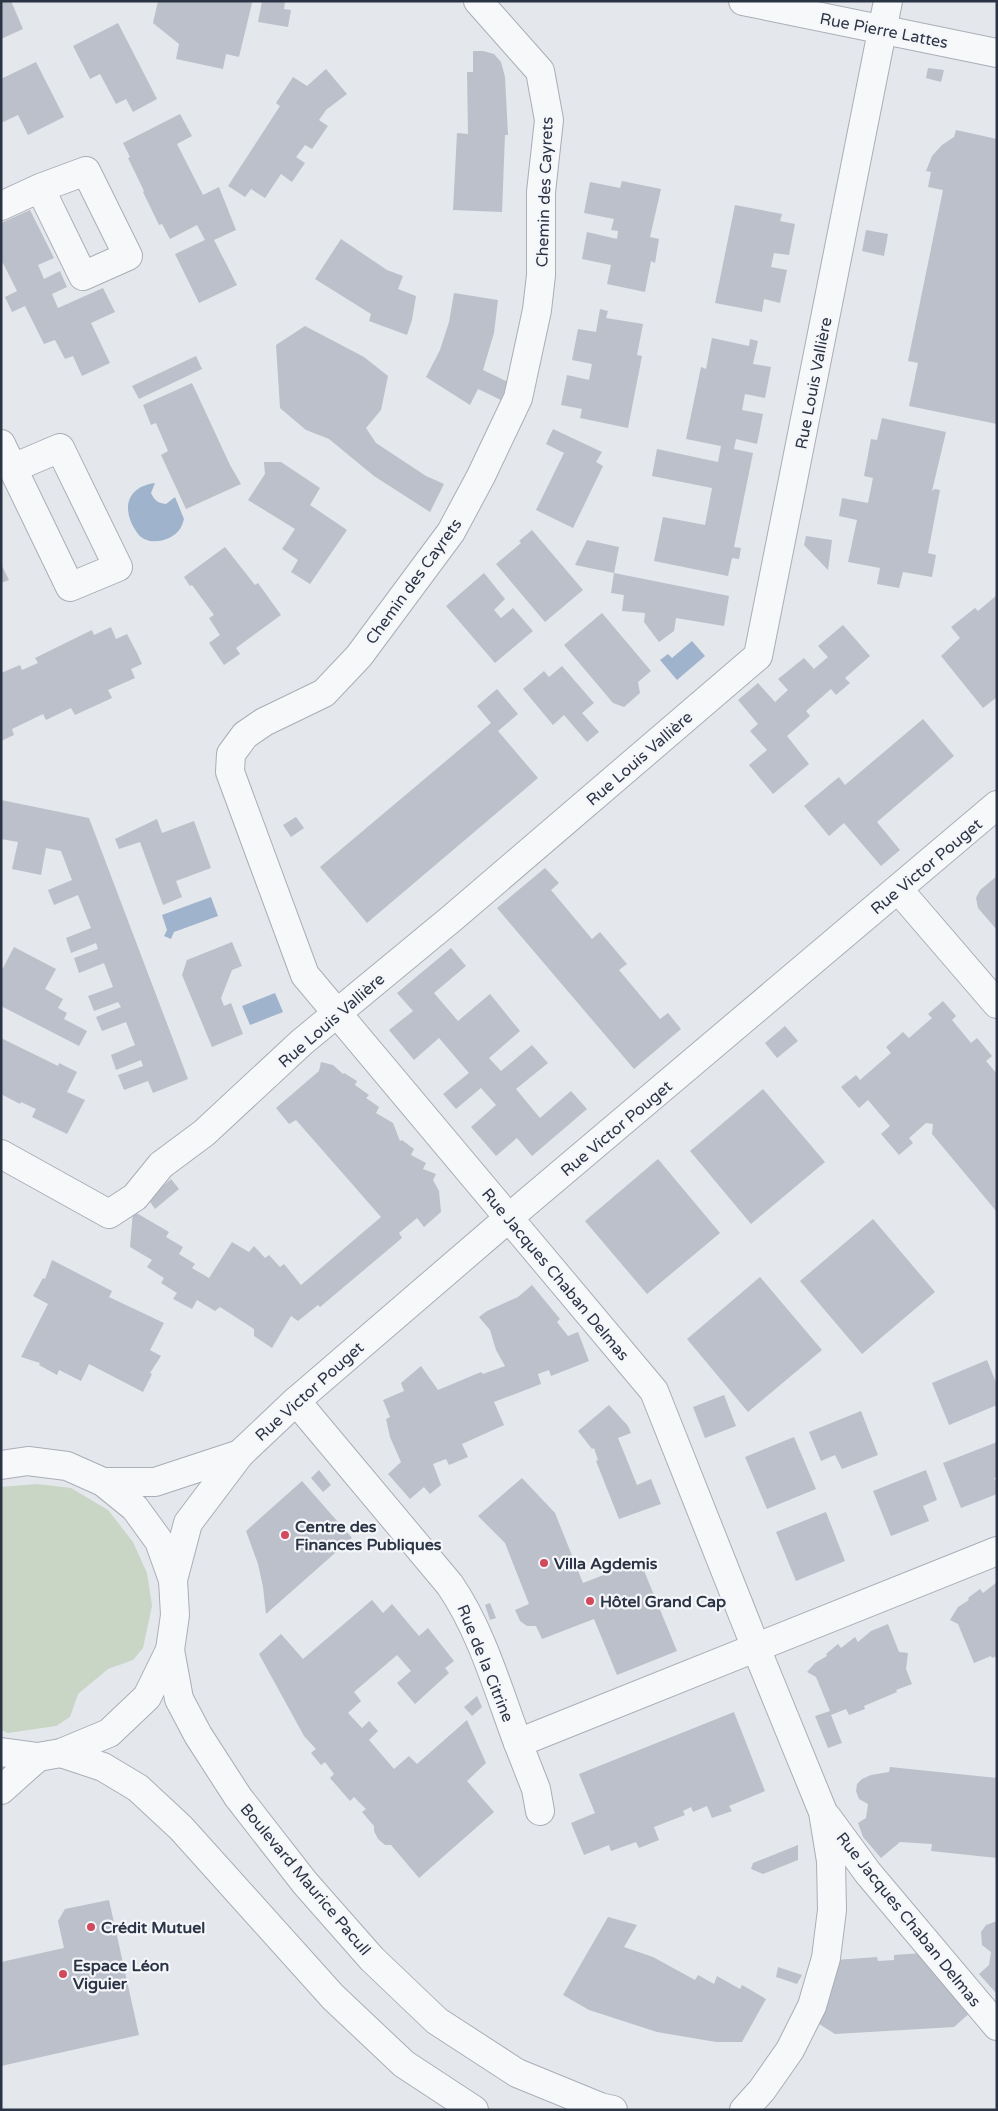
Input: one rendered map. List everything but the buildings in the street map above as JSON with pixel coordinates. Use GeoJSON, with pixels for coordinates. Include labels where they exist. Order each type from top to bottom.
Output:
{"type":"FeatureCollection","features":[{"type":"Feature","properties":{"kind":"street","name":"Chemin des Cayrets"},"geometry":{"type":"LineString","coordinates":[[230,772],[231,754],[245,735],[264,722],[324,693],[359,656],[451,532],[481,476],[518,398],[538,301],[541,275],[541,192],[549,120],[540,71],[478,1]]}},
{"type":"Feature","properties":{"kind":"street","name":"Rue Pierre Lattes"},"geometry":{"type":"LineString","coordinates":[[743,1],[997,53]]}},
{"type":"Feature","properties":{"kind":"street","name":"Rue Louis Vallière"},"geometry":{"type":"LineString","coordinates":[[1,1154],[109,1214],[135,1197],[161,1165],[204,1133],[302,1042],[451,919],[758,656],[888,1]]}},
{"type":"Feature","properties":{"kind":"street"},"geometry":{"type":"LineString","coordinates":[[1,206],[40,188]]}},
{"type":"Feature","properties":{"kind":"street"},"geometry":{"type":"LineString","coordinates":[[60,448],[118,567],[70,587],[7,456],[60,448]]}},
{"type":"Feature","properties":{"kind":"street","name":"Rue Jacques Chaban Delmas"},"geometry":{"type":"LineString","coordinates":[[230,772],[305,975],[654,1391],[823,1812],[831,1861],[832,1910],[826,1958],[812,2006],[790,2050],[762,2090],[744,2110]]}},
{"type":"Feature","properties":{"kind":"street","name":"Rue Victor Pouget"},"geometry":{"type":"LineString","coordinates":[[172,1580],[188,1523],[240,1454],[296,1401],[509,1218],[997,806]]}},
{"type":"Feature","properties":{"kind":"street"},"geometry":{"type":"LineString","coordinates":[[898,889],[997,1004]]}},
{"type":"Feature","properties":{"kind":"street","name":"Rue de la Citrine"},"geometry":{"type":"LineString","coordinates":[[296,1401],[463,1603],[474,1626],[536,1789],[540,1811]]}},
{"type":"Feature","properties":{"kind":"street","name":"Rue Victor Pouget"},"geometry":{"type":"LineString","coordinates":[[103,1482],[155,1482],[240,1454]]}},
{"type":"Feature","properties":{"kind":"street"},"geometry":{"type":"LineString","coordinates":[[1,1465],[28,1461],[67,1466],[103,1482],[135,1508],[159,1541],[172,1580],[175,1615],[170,1650],[147,1697],[109,1732],[50,1755],[1,1790]]}},
{"type":"Feature","properties":{"kind":"street","name":"Rue de la Citrine"},"geometry":{"type":"LineString","coordinates":[[518,1743],[997,1551]]}},
{"type":"Feature","properties":{"kind":"street","name":"Boulevard Maurice Pacull"},"geometry":{"type":"LineString","coordinates":[[170,1650],[179,1698],[198,1735],[238,1797],[304,1883],[372,1959],[437,2021],[517,2073],[600,2107],[612,2110]]}},
{"type":"Feature","properties":{"kind":"street"},"geometry":{"type":"LineString","coordinates":[[1,1752],[50,1755],[103,1767],[138,1788],[181,1828],[333,1997],[404,2064],[474,2110]]}},
{"type":"Feature","properties":{"kind":"street","name":"Rue Jacques Chaban Delmas"},"geometry":{"type":"LineString","coordinates":[[823,1812],[868,1873],[997,2026]]}},
{"type":"Feature","properties":{"kind":"green space"},"geometry":{"type":"Polygon","coordinates":[[[37,1484],[71,1488],[108,1510],[133,1542],[147,1573],[152,1606],[143,1648],[133,1660],[108,1669],[78,1694],[70,1717],[56,1726],[8,1733],[1,1730],[1,1487],[37,1484]]]}},
{"type":"Feature","properties":{"kind":"water"},"geometry":{"type":"Polygon","coordinates":[[[155,483],[151,493],[154,498],[166,504],[175,497],[184,519],[181,528],[176,533],[160,541],[148,540],[138,534],[129,517],[128,509],[129,501],[137,489],[155,483]]]}},
{"type":"Feature","properties":{"kind":"water"},"geometry":{"type":"Polygon","coordinates":[[[692,641],[705,656],[677,680],[660,660],[668,654],[672,658],[692,641]]]}},
{"type":"Feature","properties":{"kind":"water"},"geometry":{"type":"Polygon","coordinates":[[[211,897],[218,916],[174,932],[171,939],[164,936],[167,930],[162,915],[211,897]]]}},
{"type":"Feature","properties":{"kind":"water"},"geometry":{"type":"Polygon","coordinates":[[[275,993],[283,1012],[250,1025],[242,1006],[275,993]]]}},
{"type":"Feature","properties":{"kind":"place","name":"Centre des Finances Publiques"},"geometry":{"type":"Point","coordinates":[285,1535]}},
{"type":"Feature","properties":{"kind":"place","name":"Villa Agdemis"},"geometry":{"type":"Point","coordinates":[544,1563]}},
{"type":"Feature","properties":{"kind":"place","name":"Hôtel Grand Cap"},"geometry":{"type":"Point","coordinates":[590,1601]}},
{"type":"Feature","properties":{"kind":"place","name":"Crédit Mutuel"},"geometry":{"type":"Point","coordinates":[91,1927]}},
{"type":"Feature","properties":{"kind":"place","name":"Espace Léon Viguier"},"geometry":{"type":"Point","coordinates":[63,1974]}}]}
